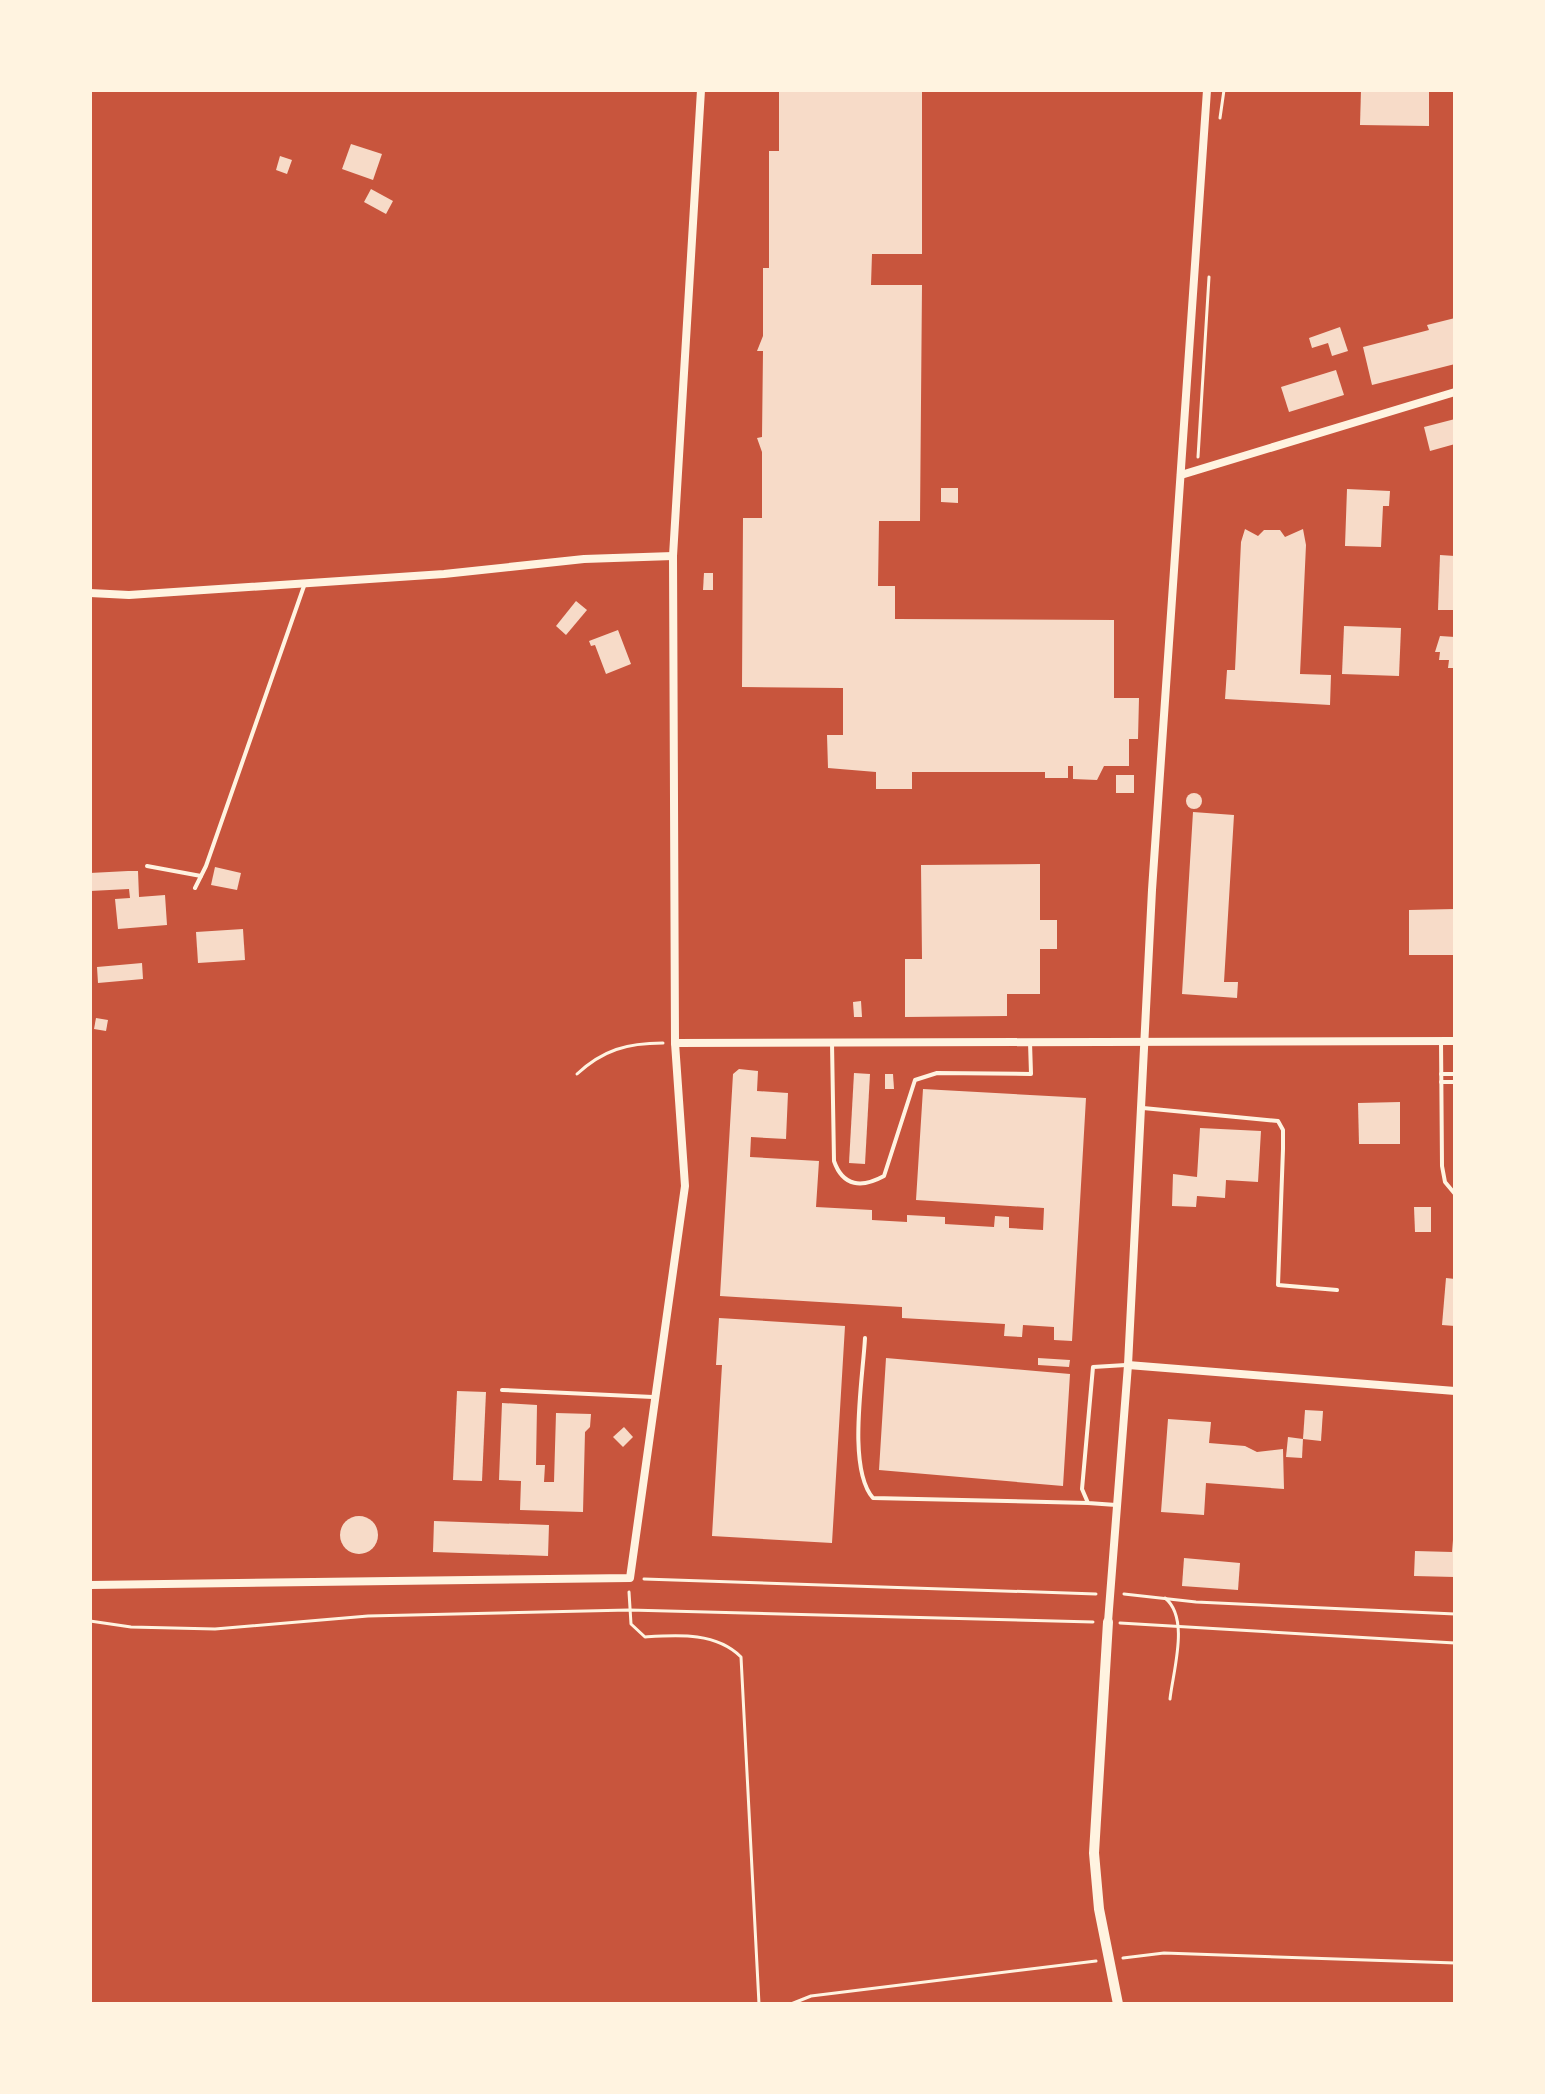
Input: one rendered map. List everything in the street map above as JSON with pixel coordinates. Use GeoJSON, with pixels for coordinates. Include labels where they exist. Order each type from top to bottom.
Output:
{"type":"FeatureCollection","features":[{"type":"Feature","properties":{"kind":"street"},"geometry":{"type":"LineString","coordinates":[[90,1585],[630,1578],[685,1186],[675,1043],[673,556],[701,90]]}},
{"type":"Feature","properties":{"kind":"street"},"geometry":{"type":"LineString","coordinates":[[1118,2004],[1099,1909],[1094,1853],[1128,1365],[1147,1043],[1152,890],[1207,90]]}},
{"type":"Feature","properties":{"kind":"street"},"geometry":{"type":"LineString","coordinates":[[1181,475],[1455,392]]}},
{"type":"Feature","properties":{"kind":"street"},"geometry":{"type":"LineString","coordinates":[[90,593],[129,595],[584,559],[673,556]]}},
{"type":"Feature","properties":{"kind":"street"},"geometry":{"type":"LineString","coordinates":[[675,1043],[1455,1041]]}},
{"type":"Feature","properties":{"kind":"street"},"geometry":{"type":"LineString","coordinates":[[1128,1365],[1455,1391]]}},
{"type":"Feature","properties":{"kind":"lane"},"geometry":{"type":"LineString","coordinates":[[195,888],[305,583]]}},
{"type":"Feature","properties":{"kind":"lane"},"geometry":{"type":"LineString","coordinates":[[147,866],[201,876]]}},
{"type":"Feature","properties":{"kind":"lane"},"geometry":{"type":"LineString","coordinates":[[832,1041],[832,1153],[838,1173],[857,1184],[870,1184],[884,1176],[915,1080],[937,1073],[1031,1074],[1030,1042]]}},
{"type":"Feature","properties":{"kind":"lane"},"geometry":{"type":"LineString","coordinates":[[1441,1041],[1442,1166],[1445,1182],[1455,1194]]}},
{"type":"Feature","properties":{"kind":"lane"},"geometry":{"type":"LineString","coordinates":[[1441,1074],[1455,1074]]}},
{"type":"Feature","properties":{"kind":"lane"},"geometry":{"type":"LineString","coordinates":[[1441,1082],[1455,1082]]}},
{"type":"Feature","properties":{"kind":"lane"},"geometry":{"type":"LineString","coordinates":[[1143,1108],[1278,1121],[1283,1149],[1278,1285],[1337,1290]]}},
{"type":"Feature","properties":{"kind":"lane"},"geometry":{"type":"LineString","coordinates":[[865,1338],[859,1463],[863,1486],[873,1498],[1118,1505]]}},
{"type":"Feature","properties":{"kind":"lane"},"geometry":{"type":"LineString","coordinates":[[1088,1503],[1082,1489],[1093,1367],[1128,1365]]}},
{"type":"Feature","properties":{"kind":"lane"},"geometry":{"type":"LineString","coordinates":[[502,1390],[656,1397]]}},
{"type":"Feature","properties":{"kind":"path"},"geometry":{"type":"LineString","coordinates":[[1220,122],[1224,90]]}},
{"type":"Feature","properties":{"kind":"path"},"geometry":{"type":"LineString","coordinates":[[1197,471],[1209,274]]}},
{"type":"Feature","properties":{"kind":"path"},"geometry":{"type":"LineString","coordinates":[[577,1074],[595,1057],[619,1047],[675,1043]]}},
{"type":"Feature","properties":{"kind":"path"},"geometry":{"type":"LineString","coordinates":[[759,2004],[741,1657],[731,1647],[714,1640],[681,1635],[645,1637],[631,1624],[630,1578],[1110,1594],[1455,1614]]}},
{"type":"Feature","properties":{"kind":"path"},"geometry":{"type":"LineString","coordinates":[[1165,1598],[1172,1604],[1177,1626],[1170,1699]]}},
{"type":"Feature","properties":{"kind":"path"},"geometry":{"type":"LineString","coordinates":[[90,1621],[131,1627],[215,1629],[368,1616],[629,1610],[1108,1622],[1455,1643]]}},
{"type":"Feature","properties":{"kind":"building"},"geometry":{"type":"Polygon","coordinates":[[[779,90],[922,90],[922,254],[872,254],[871,285],[922,285],[920,521],[879,521],[878,586],[895,586],[895,619],[1114,620],[1114,698],[1139,698],[1138,739],[1129,739],[1129,766],[1104,766],[1097,780],[1073,779],[1073,766],[1068,766],[1068,778],[1045,778],[1045,772],[912,772],[912,789],[876,789],[876,772],[828,768],[827,735],[843,735],[843,688],[742,687],[743,518],[762,518],[762,452],[757,438],[762,437],[763,351],[757,351],[763,336],[763,268],[769,268],[769,151],[779,151],[779,90]]]}},
{"type":"Feature","properties":{"kind":"building"},"geometry":{"type":"Polygon","coordinates":[[[1361,90],[1429,90],[1429,126],[1360,125],[1361,90]]]}},
{"type":"Feature","properties":{"kind":"building"},"geometry":{"type":"Polygon","coordinates":[[[351,144],[382,154],[373,180],[342,169],[351,144]]]}},
{"type":"Feature","properties":{"kind":"building"},"geometry":{"type":"Polygon","coordinates":[[[280,156],[292,160],[287,174],[276,170],[280,156]]]}},
{"type":"Feature","properties":{"kind":"building"},"geometry":{"type":"Polygon","coordinates":[[[371,189],[393,201],[386,214],[364,202],[371,189]]]}},
{"type":"Feature","properties":{"kind":"building"},"geometry":{"type":"Polygon","coordinates":[[[1455,318],[1455,364],[1372,385],[1363,347],[1429,330],[1427,325],[1455,318]]]}},
{"type":"Feature","properties":{"kind":"building"},"geometry":{"type":"Polygon","coordinates":[[[1340,327],[1348,351],[1332,356],[1328,343],[1312,348],[1309,338],[1340,327]]]}},
{"type":"Feature","properties":{"kind":"building"},"geometry":{"type":"Polygon","coordinates":[[[1336,370],[1344,395],[1289,412],[1281,387],[1336,370]]]}},
{"type":"Feature","properties":{"kind":"building"},"geometry":{"type":"Polygon","coordinates":[[[1455,419],[1455,444],[1430,451],[1424,427],[1455,419]]]}},
{"type":"Feature","properties":{"kind":"building"},"geometry":{"type":"Polygon","coordinates":[[[941,488],[958,488],[958,503],[941,502],[941,488]]]}},
{"type":"Feature","properties":{"kind":"building"},"geometry":{"type":"Polygon","coordinates":[[[1347,489],[1390,491],[1389,506],[1383,506],[1381,547],[1345,546],[1347,489]]]}},
{"type":"Feature","properties":{"kind":"building"},"geometry":{"type":"Polygon","coordinates":[[[1245,529],[1258,536],[1264,530],[1280,530],[1285,537],[1303,529],[1306,545],[1300,674],[1331,675],[1330,705],[1225,699],[1227,670],[1235,670],[1241,542],[1245,529]]]}},
{"type":"Feature","properties":{"kind":"building"},"geometry":{"type":"Polygon","coordinates":[[[1440,555],[1455,556],[1455,610],[1438,610],[1440,555]]]}},
{"type":"Feature","properties":{"kind":"building"},"geometry":{"type":"Polygon","coordinates":[[[704,573],[713,573],[713,590],[703,590],[704,573]]]}},
{"type":"Feature","properties":{"kind":"building"},"geometry":{"type":"Polygon","coordinates":[[[576,601],[587,610],[566,635],[556,626],[576,601]]]}},
{"type":"Feature","properties":{"kind":"building"},"geometry":{"type":"Polygon","coordinates":[[[1344,626],[1401,628],[1399,676],[1342,674],[1344,626]]]}},
{"type":"Feature","properties":{"kind":"building"},"geometry":{"type":"Polygon","coordinates":[[[618,630],[631,664],[606,674],[595,645],[591,646],[589,641],[618,630]]]}},
{"type":"Feature","properties":{"kind":"building"},"geometry":{"type":"Polygon","coordinates":[[[1440,636],[1455,637],[1455,668],[1448,668],[1449,660],[1439,660],[1440,652],[1435,652],[1440,636]]]}},
{"type":"Feature","properties":{"kind":"building"},"geometry":{"type":"Polygon","coordinates":[[[1116,775],[1134,775],[1134,793],[1116,793],[1116,775]]]}},
{"type":"Feature","properties":{"kind":"building"},"geometry":{"type":"Polygon","coordinates":[[[1191,793],[1197,793],[1202,801],[1200,807],[1191,809],[1186,804],[1186,798],[1191,793]]]}},
{"type":"Feature","properties":{"kind":"building"},"geometry":{"type":"Polygon","coordinates":[[[1193,812],[1234,815],[1224,982],[1238,982],[1237,998],[1182,994],[1193,812]]]}},
{"type":"Feature","properties":{"kind":"building"},"geometry":{"type":"Polygon","coordinates":[[[1040,864],[1040,920],[1057,920],[1057,949],[1040,949],[1040,994],[1007,994],[1007,1016],[905,1017],[905,959],[922,959],[921,865],[1040,864]]]}},
{"type":"Feature","properties":{"kind":"building"},"geometry":{"type":"Polygon","coordinates":[[[215,867],[241,873],[237,890],[211,885],[215,867]]]}},
{"type":"Feature","properties":{"kind":"building"},"geometry":{"type":"Polygon","coordinates":[[[138,871],[139,897],[165,895],[167,925],[118,929],[115,899],[130,898],[129,889],[90,891],[90,873],[138,871]]]}},
{"type":"Feature","properties":{"kind":"building"},"geometry":{"type":"Polygon","coordinates":[[[1455,909],[1455,955],[1409,955],[1409,910],[1455,909]]]}},
{"type":"Feature","properties":{"kind":"building"},"geometry":{"type":"Polygon","coordinates":[[[243,929],[245,960],[198,963],[196,932],[243,929]]]}},
{"type":"Feature","properties":{"kind":"building"},"geometry":{"type":"Polygon","coordinates":[[[142,963],[143,979],[98,983],[97,967],[142,963]]]}},
{"type":"Feature","properties":{"kind":"building"},"geometry":{"type":"Polygon","coordinates":[[[861,1001],[862,1017],[854,1017],[853,1002],[861,1001]]]}},
{"type":"Feature","properties":{"kind":"building"},"geometry":{"type":"Polygon","coordinates":[[[96,1018],[108,1020],[106,1031],[94,1029],[96,1018]]]}},
{"type":"Feature","properties":{"kind":"building"},"geometry":{"type":"Polygon","coordinates":[[[739,1069],[758,1071],[757,1091],[788,1093],[786,1139],[751,1137],[750,1157],[819,1161],[816,1207],[872,1210],[872,1220],[907,1222],[907,1215],[945,1217],[945,1224],[994,1227],[995,1216],[1009,1217],[1009,1228],[1043,1230],[1044,1208],[916,1200],[923,1089],[1086,1098],[1072,1341],[1054,1340],[1054,1327],[1023,1325],[1022,1337],[1004,1336],[1005,1324],[902,1318],[902,1307],[720,1296],[733,1074],[739,1069]]]}},
{"type":"Feature","properties":{"kind":"building"},"geometry":{"type":"Polygon","coordinates":[[[854,1073],[870,1074],[865,1164],[849,1163],[854,1073]]]}},
{"type":"Feature","properties":{"kind":"building"},"geometry":{"type":"Polygon","coordinates":[[[885,1074],[893,1074],[894,1089],[885,1089],[885,1074]]]}},
{"type":"Feature","properties":{"kind":"building"},"geometry":{"type":"Polygon","coordinates":[[[1400,1102],[1400,1144],[1359,1144],[1358,1103],[1400,1102]]]}},
{"type":"Feature","properties":{"kind":"building"},"geometry":{"type":"Polygon","coordinates":[[[1200,1128],[1261,1131],[1258,1182],[1226,1180],[1225,1198],[1197,1196],[1196,1207],[1172,1206],[1173,1174],[1197,1177],[1200,1128]]]}},
{"type":"Feature","properties":{"kind":"building"},"geometry":{"type":"Polygon","coordinates":[[[1414,1207],[1431,1207],[1431,1232],[1415,1232],[1414,1207]]]}},
{"type":"Feature","properties":{"kind":"building"},"geometry":{"type":"Polygon","coordinates":[[[1446,1278],[1455,1279],[1455,1326],[1442,1325],[1446,1278]]]}},
{"type":"Feature","properties":{"kind":"building"},"geometry":{"type":"Polygon","coordinates":[[[719,1318],[845,1326],[832,1543],[712,1536],[722,1365],[716,1365],[719,1318]]]}},
{"type":"Feature","properties":{"kind":"building"},"geometry":{"type":"Polygon","coordinates":[[[886,1358],[1070,1374],[1063,1486],[879,1470],[886,1358]]]}},
{"type":"Feature","properties":{"kind":"building"},"geometry":{"type":"Polygon","coordinates":[[[1038,1358],[1070,1360],[1069,1367],[1038,1365],[1038,1358]]]}},
{"type":"Feature","properties":{"kind":"building"},"geometry":{"type":"Polygon","coordinates":[[[457,1391],[486,1392],[482,1481],[453,1480],[457,1391]]]}},
{"type":"Feature","properties":{"kind":"building"},"geometry":{"type":"Polygon","coordinates":[[[502,1403],[537,1405],[536,1465],[545,1465],[544,1482],[554,1482],[556,1413],[591,1414],[590,1427],[585,1432],[583,1512],[520,1510],[521,1481],[499,1480],[502,1403]]]}},
{"type":"Feature","properties":{"kind":"building"},"geometry":{"type":"Polygon","coordinates":[[[1305,1410],[1323,1411],[1321,1441],[1303,1439],[1305,1410]]]}},
{"type":"Feature","properties":{"kind":"building"},"geometry":{"type":"Polygon","coordinates":[[[1168,1419],[1211,1422],[1209,1443],[1245,1446],[1257,1452],[1283,1449],[1284,1489],[1206,1483],[1204,1515],[1161,1512],[1168,1419]]]}},
{"type":"Feature","properties":{"kind":"building"},"geometry":{"type":"Polygon","coordinates":[[[624,1427],[633,1437],[623,1447],[613,1437],[624,1427]]]}},
{"type":"Feature","properties":{"kind":"building"},"geometry":{"type":"Polygon","coordinates":[[[1288,1437],[1303,1439],[1302,1458],[1286,1457],[1288,1437]]]}},
{"type":"Feature","properties":{"kind":"building"},"geometry":{"type":"Polygon","coordinates":[[[359,1516],[372,1522],[378,1535],[372,1548],[359,1554],[346,1548],[340,1535],[346,1522],[359,1516]]]}},
{"type":"Feature","properties":{"kind":"building"},"geometry":{"type":"Polygon","coordinates":[[[434,1521],[549,1525],[548,1556],[433,1552],[434,1521]]]}},
{"type":"Feature","properties":{"kind":"building"},"geometry":{"type":"Polygon","coordinates":[[[1452,1540],[1455,1577],[1414,1576],[1415,1551],[1452,1552],[1452,1540]]]}},
{"type":"Feature","properties":{"kind":"building"},"geometry":{"type":"Polygon","coordinates":[[[1184,1558],[1240,1563],[1238,1590],[1182,1586],[1184,1558]]]}}]}
